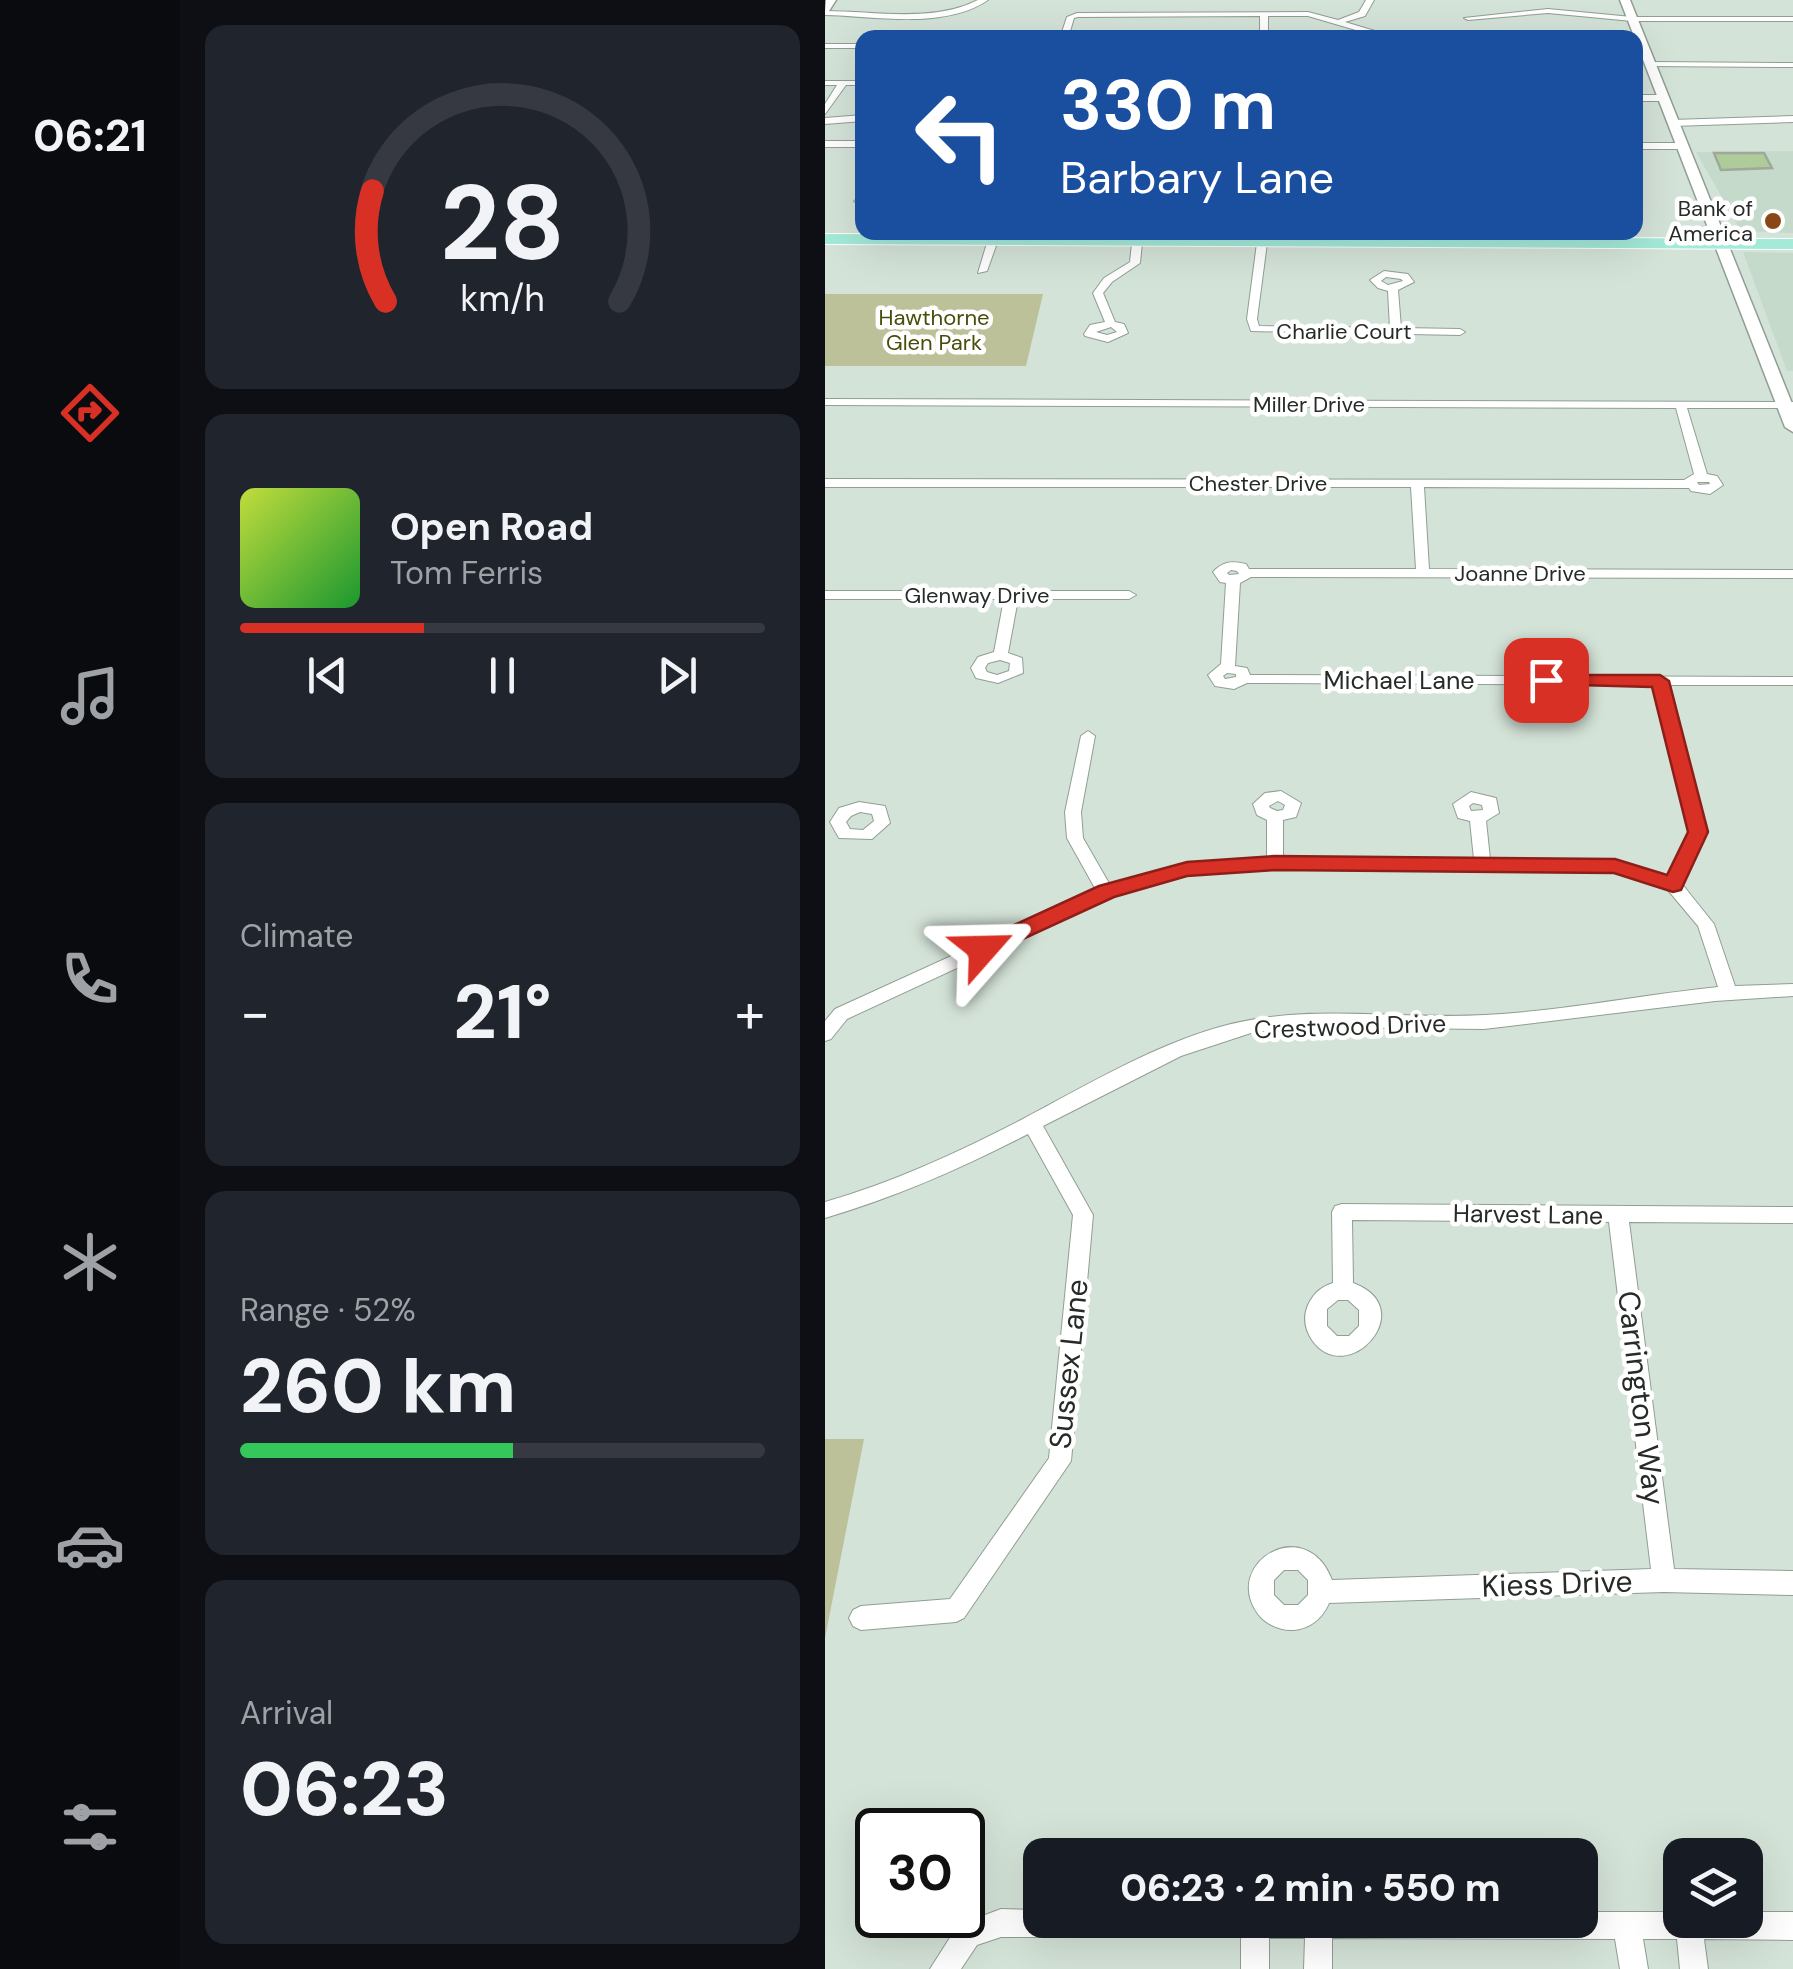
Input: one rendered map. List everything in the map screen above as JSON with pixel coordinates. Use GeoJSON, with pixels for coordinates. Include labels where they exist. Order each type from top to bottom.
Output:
{"type":"FeatureCollection","features":[{"type":"Feature","properties":{"kind":"main road"},"geometry":{"type":"LineString","coordinates":[[825,11],[831,0]]}},
{"type":"Feature","properties":{"kind":"main road"},"geometry":{"type":"LineString","coordinates":[[1625,0],[1635,30]]}},
{"type":"Feature","properties":{"kind":"main road"},"geometry":{"type":"LineString","coordinates":[[1643,50],[1719,244],[1789,405],[1793,427]]}},
{"type":"Feature","properties":{"kind":"main road"},"geometry":{"type":"LineString","coordinates":[[825,242],[1793,244]]}},
{"type":"Feature","properties":{"kind":"street"},"geometry":{"type":"LineString","coordinates":[[825,11],[963,10],[984,0]]}},
{"type":"Feature","properties":{"kind":"street"},"geometry":{"type":"LineString","coordinates":[[1142,13],[1145,0]]}},
{"type":"Feature","properties":{"kind":"street"},"geometry":{"type":"LineString","coordinates":[[1340,21],[1362,14],[1370,0]]}},
{"type":"Feature","properties":{"kind":"street"},"geometry":{"type":"LineString","coordinates":[[1469,18],[1548,11],[1632,19],[1793,19]]}},
{"type":"Feature","properties":{"kind":"street"},"geometry":{"type":"LineString","coordinates":[[1067,30],[1071,17],[1077,15],[1142,13],[1308,14],[1369,30]]}},
{"type":"Feature","properties":{"kind":"street"},"geometry":{"type":"LineString","coordinates":[[1264,13],[1264,30]]}},
{"type":"Feature","properties":{"kind":"street"},"geometry":{"type":"LineString","coordinates":[[825,46],[855,46]]}},
{"type":"Feature","properties":{"kind":"street"},"geometry":{"type":"LineString","coordinates":[[1650,64],[1793,65]]}},
{"type":"Feature","properties":{"kind":"street"},"geometry":{"type":"LineString","coordinates":[[825,82],[855,82]]}},
{"type":"Feature","properties":{"kind":"street"},"geometry":{"type":"LineString","coordinates":[[843,82],[827,116],[855,118]]}},
{"type":"Feature","properties":{"kind":"street"},"geometry":{"type":"LineString","coordinates":[[1643,98],[1663,98]]}},
{"type":"Feature","properties":{"kind":"street"},"geometry":{"type":"LineString","coordinates":[[1672,123],[1793,119]]}},
{"type":"Feature","properties":{"kind":"street"},"geometry":{"type":"LineString","coordinates":[[825,144],[855,144]]}},
{"type":"Feature","properties":{"kind":"street"},"geometry":{"type":"LineString","coordinates":[[1643,146],[1681,146]]}},
{"type":"Feature","properties":{"kind":"street"},"geometry":{"type":"LineString","coordinates":[[982,270],[992,242]]}},
{"type":"Feature","properties":{"kind":"street"},"geometry":{"type":"LineString","coordinates":[[1111,324],[1099,293],[1108,280],[1135,263],[1137,243]]}},
{"type":"Feature","properties":{"kind":"street","name":"Charlie Court"},"geometry":{"type":"LineString","coordinates":[[1262,243],[1251,319],[1255,329],[1460,332]]}},
{"type":"Feature","properties":{"kind":"street"},"geometry":{"type":"LineString","coordinates":[[1393,288],[1396,331]]}},
{"type":"Feature","properties":{"kind":"street","name":"Miller Drive"},"geometry":{"type":"LineString","coordinates":[[825,402],[1789,405]]}},
{"type":"Feature","properties":{"kind":"street","name":"Chester Drive"},"geometry":{"type":"LineString","coordinates":[[825,483],[1696,480],[1680,403]]}},
{"type":"Feature","properties":{"kind":"street"},"geometry":{"type":"LineString","coordinates":[[1417,483],[1423,572]]}},
{"type":"Feature","properties":{"kind":"street","name":"Joanne Drive"},"geometry":{"type":"LineString","coordinates":[[1244,680],[1242,671],[1228,668],[1233,580],[1247,572],[1793,574]]}},
{"type":"Feature","properties":{"kind":"street"},"geometry":{"type":"LineString","coordinates":[[1001,655],[1013,594]]}},
{"type":"Feature","properties":{"kind":"street","name":"Glenway Drive"},"geometry":{"type":"LineString","coordinates":[[825,595],[1129,595]]}},
{"type":"Feature","properties":{"kind":"street","name":"Michael Lane"},"geometry":{"type":"LineString","coordinates":[[1244,680],[1793,681]]}},
{"type":"Feature","properties":{"kind":"street"},"geometry":{"type":"LineString","coordinates":[[1660,681],[1698,832],[1673,885]]}},
{"type":"Feature","properties":{"kind":"street"},"geometry":{"type":"LineString","coordinates":[[1088,736],[1073,812],[1075,838],[1106,892]]}},
{"type":"Feature","properties":{"kind":"street"},"geometry":{"type":"LineString","coordinates":[[1275,817],[1275,863]]}},
{"type":"Feature","properties":{"kind":"street"},"geometry":{"type":"LineString","coordinates":[[1478,818],[1481,862]]}},
{"type":"Feature","properties":{"kind":"street"},"geometry":{"type":"LineString","coordinates":[[825,1034],[833,1011],[1106,892],[1187,869],[1275,863],[1615,866],[1673,885],[1706,924],[1728,990]]}},
{"type":"Feature","properties":{"kind":"street","name":"Crestwood Drive"},"geometry":{"type":"LineString","coordinates":[[825,1210],[871,1199],[921,1180],[1131,1071],[1229,1031],[1291,1023],[1481,1022],[1598,1012],[1728,990],[1793,990]]}},
{"type":"Feature","properties":{"kind":"street","name":"Sussex Lane"},"geometry":{"type":"LineString","coordinates":[[861,1618],[955,1610],[1059,1462],[1083,1215],[1033,1125]]}},
{"type":"Feature","properties":{"kind":"street","name":"Harvest Lane"},"geometry":{"type":"LineString","coordinates":[[1343,1292],[1343,1212],[1793,1214]]}},
{"type":"Feature","properties":{"kind":"street","name":"Carrington Way"},"geometry":{"type":"LineString","coordinates":[[1617,1215],[1665,1580]]}},
{"type":"Feature","properties":{"kind":"street","name":"Kiess Drive"},"geometry":{"type":"LineString","coordinates":[[1321,1592],[1665,1580],[1793,1583]]}},
{"type":"Feature","properties":{"kind":"street"},"geometry":{"type":"LineString","coordinates":[[944,1969],[968,1935],[1001,1922],[1023,1922]]}},
{"type":"Feature","properties":{"kind":"street"},"geometry":{"type":"LineString","coordinates":[[1598,1926],[1663,1925]]}},
{"type":"Feature","properties":{"kind":"street"},"geometry":{"type":"LineString","coordinates":[[1627,1926],[1634,1969]]}},
{"type":"Feature","properties":{"kind":"street"},"geometry":{"type":"LineString","coordinates":[[1763,1926],[1793,1926]]}},
{"type":"Feature","properties":{"kind":"street"},"geometry":{"type":"LineString","coordinates":[[1255,1938],[1255,1969]]}},
{"type":"Feature","properties":{"kind":"street"},"geometry":{"type":"LineString","coordinates":[[1318,1969],[1319,1938]]}},
{"type":"Feature","properties":{"kind":"street"},"geometry":{"type":"LineString","coordinates":[[1690,1938],[1694,1969]]}},
{"type":"Feature","properties":{"kind":"shaded area"},"geometry":{"type":"Polygon","coordinates":[[[1793,151],[1793,233],[1741,231],[1696,152],[1793,151]]]}},
{"type":"Feature","properties":{"kind":"shaded area"},"geometry":{"type":"Polygon","coordinates":[[[1743,252],[1793,253],[1793,371],[1787,371],[1743,252]]]}},
{"type":"Feature","properties":{"kind":"green space","name":"Hawthorne Glen Park"},"geometry":{"type":"Polygon","coordinates":[[[825,294],[1043,294],[1026,366],[825,366],[825,294]]]}},
{"type":"Feature","properties":{"kind":"green space"},"geometry":{"type":"Polygon","coordinates":[[[825,1439],[864,1439],[825,1638],[825,1439]]]}},
{"type":"Feature","properties":{"kind":"building"},"geometry":{"type":"Polygon","coordinates":[[[1714,153],[1764,153],[1772,168],[1721,170],[1714,153]]]}},
{"type":"Feature","properties":{"kind":"place","name":"Bank of America"},"geometry":{"type":"Point","coordinates":[1773,221]}},
{"type":"Feature","properties":{"kind":"route"},"geometry":{"type":"LineString","coordinates":[[983,949],[1106,892],[1187,869],[1275,863],[1615,866],[1673,885],[1698,832],[1660,681],[1546,680]]}}]}
